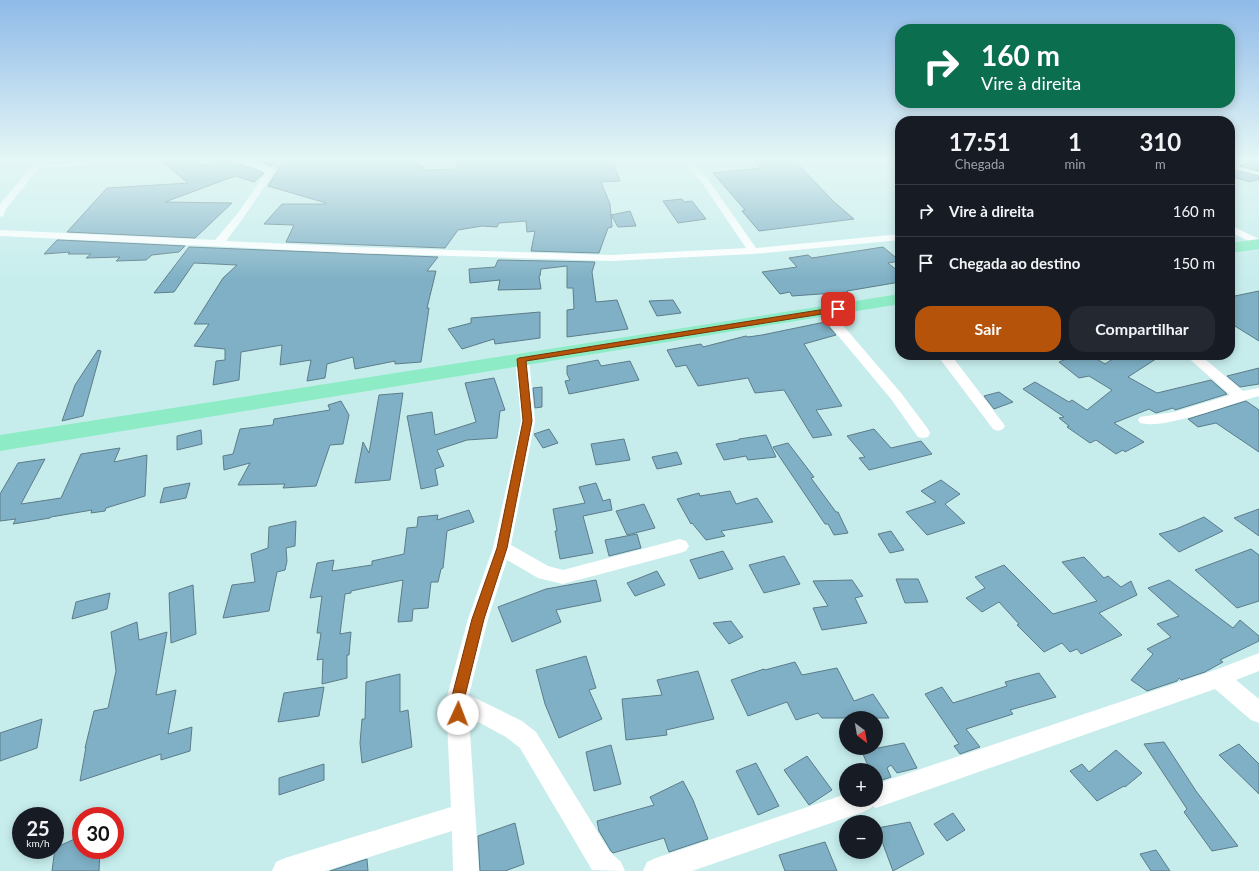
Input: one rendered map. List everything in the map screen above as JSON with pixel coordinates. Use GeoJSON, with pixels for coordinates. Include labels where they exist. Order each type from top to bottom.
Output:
{"type":"FeatureCollection","features":[{"type":"Feature","properties":{"kind":"main road"},"geometry":{"type":"LineString","coordinates":[[1235,247],[1259,244]]}},
{"type":"Feature","properties":{"kind":"main road"},"geometry":{"type":"LineString","coordinates":[[0,443],[895,301]]}},
{"type":"Feature","properties":{"kind":"street"},"geometry":{"type":"LineString","coordinates":[[0,214],[1,209],[9,200]]}},
{"type":"Feature","properties":{"kind":"street"},"geometry":{"type":"LineString","coordinates":[[219,242],[241,216],[252,200]]}},
{"type":"Feature","properties":{"kind":"street"},"geometry":{"type":"LineString","coordinates":[[718,200],[753,251]]}},
{"type":"Feature","properties":{"kind":"street"},"geometry":{"type":"LineString","coordinates":[[1235,231],[1259,244]]}},
{"type":"Feature","properties":{"kind":"street"},"geometry":{"type":"LineString","coordinates":[[0,233],[219,242],[355,250],[611,258],[753,251],[895,237]]}},
{"type":"Feature","properties":{"kind":"street"},"geometry":{"type":"LineString","coordinates":[[824,312],[896,396],[923,433]]}},
{"type":"Feature","properties":{"kind":"street"},"geometry":{"type":"LineString","coordinates":[[466,871],[457,700],[478,619],[502,548],[528,421],[522,359]]}},
{"type":"Feature","properties":{"kind":"street"},"geometry":{"type":"LineString","coordinates":[[948,360],[998,426]]}},
{"type":"Feature","properties":{"kind":"street"},"geometry":{"type":"LineString","coordinates":[[1198,360],[1240,396]]}},
{"type":"Feature","properties":{"kind":"street"},"geometry":{"type":"LineString","coordinates":[[1145,420],[1158,420],[1184,414],[1240,396],[1259,392]]}},
{"type":"Feature","properties":{"kind":"street"},"geometry":{"type":"LineString","coordinates":[[502,548],[544,573],[563,577],[680,546]]}},
{"type":"Feature","properties":{"kind":"street"},"geometry":{"type":"LineString","coordinates":[[883,794],[1218,678],[1259,662]]}},
{"type":"Feature","properties":{"kind":"street"},"geometry":{"type":"LineString","coordinates":[[1218,678],[1259,713]]}},
{"type":"Feature","properties":{"kind":"street"},"geometry":{"type":"LineString","coordinates":[[457,700],[514,729],[528,740],[601,861],[612,871]]}},
{"type":"Feature","properties":{"kind":"street"},"geometry":{"type":"LineString","coordinates":[[656,871],[843,807]]}},
{"type":"Feature","properties":{"kind":"street"},"geometry":{"type":"LineString","coordinates":[[285,871],[462,816]]}},
{"type":"Feature","properties":{"kind":"building"},"geometry":{"type":"Polygon","coordinates":[[[96,200],[171,200],[165,202],[232,203],[195,238],[67,232],[96,200]]]}},
{"type":"Feature","properties":{"kind":"building"},"geometry":{"type":"Polygon","coordinates":[[[315,200],[608,200],[612,227],[608,228],[599,253],[531,251],[535,231],[527,232],[526,221],[499,223],[497,227],[482,226],[458,230],[445,248],[286,242],[294,225],[264,224],[282,204],[326,203],[315,200]]]}},
{"type":"Feature","properties":{"kind":"building"},"geometry":{"type":"Polygon","coordinates":[[[682,200],[684,202],[692,201],[706,219],[678,223],[663,201],[682,200]]]}},
{"type":"Feature","properties":{"kind":"building"},"geometry":{"type":"Polygon","coordinates":[[[736,200],[832,200],[854,219],[759,231],[742,211],[745,210],[736,200]]]}},
{"type":"Feature","properties":{"kind":"building"},"geometry":{"type":"Polygon","coordinates":[[[630,211],[636,226],[618,227],[611,215],[630,211]]]}},
{"type":"Feature","properties":{"kind":"building"},"geometry":{"type":"Polygon","coordinates":[[[57,240],[185,246],[179,252],[152,255],[146,260],[116,261],[120,257],[86,258],[91,254],[68,254],[70,252],[44,254],[57,240]]]}},
{"type":"Feature","properties":{"kind":"building"},"geometry":{"type":"Polygon","coordinates":[[[189,247],[438,257],[427,271],[436,271],[427,308],[429,308],[421,362],[395,364],[395,361],[355,369],[353,357],[327,364],[325,378],[307,381],[311,360],[280,365],[282,345],[241,352],[239,380],[213,385],[216,361],[225,360],[225,349],[194,346],[209,324],[194,324],[223,278],[237,265],[194,263],[174,292],[154,293],[189,247]]]}},
{"type":"Feature","properties":{"kind":"building"},"geometry":{"type":"Polygon","coordinates":[[[883,247],[895,257],[895,262],[888,263],[895,269],[895,283],[847,291],[848,292],[792,296],[790,292],[780,294],[762,272],[797,267],[789,258],[808,255],[812,258],[883,247]]]}},
{"type":"Feature","properties":{"kind":"building"},"geometry":{"type":"Polygon","coordinates":[[[498,260],[595,262],[592,272],[596,302],[617,300],[628,329],[567,337],[567,310],[574,309],[573,288],[567,288],[567,266],[541,269],[539,276],[541,289],[498,290],[500,280],[470,283],[469,269],[495,267],[498,260]]]}},
{"type":"Feature","properties":{"kind":"building"},"geometry":{"type":"Polygon","coordinates":[[[1259,291],[1259,341],[1235,326],[1235,296],[1259,291]]]}},
{"type":"Feature","properties":{"kind":"building"},"geometry":{"type":"Polygon","coordinates":[[[673,300],[681,313],[657,316],[649,301],[673,300]]]}},
{"type":"Feature","properties":{"kind":"building"},"geometry":{"type":"Polygon","coordinates":[[[540,312],[540,338],[495,344],[494,339],[462,349],[448,329],[471,323],[471,318],[540,312]]]}},
{"type":"Feature","properties":{"kind":"building"},"geometry":{"type":"Polygon","coordinates":[[[825,322],[836,335],[804,344],[842,406],[816,410],[832,435],[813,438],[784,390],[755,393],[748,378],[698,386],[686,365],[676,367],[667,350],[701,344],[703,347],[746,336],[762,335],[825,322]]]}},
{"type":"Feature","properties":{"kind":"building"},"geometry":{"type":"Polygon","coordinates":[[[98,350],[101,351],[83,416],[62,421],[75,385],[98,350]]]}},
{"type":"Feature","properties":{"kind":"building"},"geometry":{"type":"Polygon","coordinates":[[[598,360],[601,366],[630,361],[639,380],[569,394],[565,381],[570,380],[567,374],[567,366],[598,360]]]}},
{"type":"Feature","properties":{"kind":"building"},"geometry":{"type":"Polygon","coordinates":[[[1064,360],[1098,360],[1105,364],[1111,360],[1154,360],[1128,377],[1157,393],[1211,380],[1227,394],[1175,410],[1173,408],[1156,413],[1149,409],[1114,423],[1144,442],[1125,452],[1123,450],[1116,454],[1096,440],[1090,443],[1067,427],[1069,426],[1059,418],[1064,417],[1023,389],[1035,382],[1069,402],[1072,400],[1087,410],[1112,390],[1089,376],[1079,378],[1059,362],[1064,360]]]}},
{"type":"Feature","properties":{"kind":"building"},"geometry":{"type":"Polygon","coordinates":[[[1259,368],[1259,384],[1240,387],[1227,376],[1259,368]]]}},
{"type":"Feature","properties":{"kind":"building"},"geometry":{"type":"Polygon","coordinates":[[[494,378],[505,410],[500,411],[497,438],[467,440],[437,450],[444,466],[435,469],[438,485],[421,489],[407,416],[432,412],[435,435],[476,422],[465,383],[494,378]]]}},
{"type":"Feature","properties":{"kind":"building"},"geometry":{"type":"Polygon","coordinates":[[[542,387],[542,407],[535,408],[533,388],[542,387]]]}},
{"type":"Feature","properties":{"kind":"building"},"geometry":{"type":"Polygon","coordinates":[[[999,392],[1013,402],[994,409],[984,396],[999,392]]]}},
{"type":"Feature","properties":{"kind":"building"},"geometry":{"type":"Polygon","coordinates":[[[403,393],[390,480],[355,483],[363,442],[369,453],[379,395],[403,393]]]}},
{"type":"Feature","properties":{"kind":"building"},"geometry":{"type":"Polygon","coordinates":[[[341,401],[349,415],[343,444],[330,445],[316,486],[283,488],[285,484],[238,485],[250,463],[224,470],[223,456],[233,454],[240,429],[273,425],[274,419],[330,410],[328,405],[341,401]]]}},
{"type":"Feature","properties":{"kind":"building"},"geometry":{"type":"Polygon","coordinates":[[[1246,401],[1259,410],[1259,452],[1216,423],[1198,427],[1188,419],[1246,401]]]}},
{"type":"Feature","properties":{"kind":"building"},"geometry":{"type":"Polygon","coordinates":[[[549,429],[558,443],[543,448],[534,434],[549,429]]]}},
{"type":"Feature","properties":{"kind":"building"},"geometry":{"type":"Polygon","coordinates":[[[874,429],[891,448],[921,441],[932,454],[869,470],[859,458],[865,457],[847,436],[874,429]]]}},
{"type":"Feature","properties":{"kind":"building"},"geometry":{"type":"Polygon","coordinates":[[[201,430],[202,444],[177,450],[177,436],[201,430]]]}},
{"type":"Feature","properties":{"kind":"building"},"geometry":{"type":"Polygon","coordinates":[[[766,435],[776,457],[748,460],[746,456],[724,460],[716,444],[739,439],[766,435]]]}},
{"type":"Feature","properties":{"kind":"building"},"geometry":{"type":"Polygon","coordinates":[[[624,439],[630,460],[596,465],[591,444],[624,439]]]}},
{"type":"Feature","properties":{"kind":"building"},"geometry":{"type":"Polygon","coordinates":[[[788,443],[814,477],[811,478],[836,512],[838,512],[848,533],[834,535],[828,524],[825,524],[773,447],[788,443]]]}},
{"type":"Feature","properties":{"kind":"building"},"geometry":{"type":"Polygon","coordinates":[[[120,448],[114,462],[147,455],[145,496],[106,508],[105,511],[91,513],[92,510],[13,524],[16,519],[0,521],[0,494],[18,463],[45,459],[21,504],[61,498],[81,454],[120,448]]]}},
{"type":"Feature","properties":{"kind":"building"},"geometry":{"type":"Polygon","coordinates":[[[677,452],[682,464],[657,469],[652,457],[677,452]]]}},
{"type":"Feature","properties":{"kind":"building"},"geometry":{"type":"Polygon","coordinates":[[[941,480],[960,494],[945,504],[965,523],[927,535],[906,512],[936,502],[921,491],[941,480]]]}},
{"type":"Feature","properties":{"kind":"building"},"geometry":{"type":"Polygon","coordinates":[[[190,483],[186,498],[160,503],[164,488],[190,483]]]}},
{"type":"Feature","properties":{"kind":"building"},"geometry":{"type":"Polygon","coordinates":[[[596,483],[603,501],[610,499],[612,510],[583,516],[593,553],[560,559],[553,509],[585,503],[579,487],[596,483]]]}},
{"type":"Feature","properties":{"kind":"building"},"geometry":{"type":"Polygon","coordinates":[[[730,491],[736,504],[757,498],[773,522],[721,531],[725,536],[706,540],[692,523],[691,524],[677,499],[699,493],[700,496],[730,491]]]}},
{"type":"Feature","properties":{"kind":"building"},"geometry":{"type":"Polygon","coordinates":[[[644,504],[655,528],[627,535],[616,511],[644,504]]]}},
{"type":"Feature","properties":{"kind":"building"},"geometry":{"type":"Polygon","coordinates":[[[1259,509],[1259,536],[1234,518],[1259,509]]]}},
{"type":"Feature","properties":{"kind":"building"},"geometry":{"type":"Polygon","coordinates":[[[469,510],[474,522],[447,531],[443,568],[441,569],[438,582],[431,582],[428,608],[413,609],[412,621],[398,622],[403,580],[351,591],[351,593],[345,594],[340,634],[351,632],[349,655],[347,655],[347,678],[322,684],[323,659],[317,660],[321,633],[317,633],[322,596],[310,598],[317,563],[334,560],[332,571],[372,565],[372,561],[404,554],[407,528],[417,527],[418,517],[438,515],[437,520],[469,510]]]}},
{"type":"Feature","properties":{"kind":"building"},"geometry":{"type":"Polygon","coordinates":[[[1204,517],[1223,531],[1179,552],[1159,534],[1176,529],[1204,517]]]}},
{"type":"Feature","properties":{"kind":"building"},"geometry":{"type":"Polygon","coordinates":[[[296,521],[295,546],[286,548],[287,561],[285,570],[277,572],[269,611],[223,618],[232,585],[255,582],[251,554],[268,548],[269,527],[296,521]]]}},
{"type":"Feature","properties":{"kind":"building"},"geometry":{"type":"Polygon","coordinates":[[[891,531],[904,550],[890,553],[878,534],[891,531]]]}},
{"type":"Feature","properties":{"kind":"building"},"geometry":{"type":"Polygon","coordinates":[[[637,534],[641,548],[609,556],[605,540],[637,534]]]}},
{"type":"Feature","properties":{"kind":"building"},"geometry":{"type":"Polygon","coordinates":[[[1251,549],[1259,555],[1259,601],[1237,608],[1195,570],[1251,549]]]}},
{"type":"Feature","properties":{"kind":"building"},"geometry":{"type":"Polygon","coordinates":[[[723,551],[733,569],[699,579],[690,560],[723,551]]]}},
{"type":"Feature","properties":{"kind":"building"},"geometry":{"type":"Polygon","coordinates":[[[784,556],[800,584],[764,593],[749,565],[784,556]]]}},
{"type":"Feature","properties":{"kind":"building"},"geometry":{"type":"Polygon","coordinates":[[[1084,557],[1104,578],[1108,576],[1121,587],[1131,581],[1137,595],[1099,613],[1122,635],[1081,654],[1077,649],[1070,652],[1062,643],[1044,652],[1017,625],[1019,624],[999,602],[982,612],[966,598],[985,588],[975,577],[1004,565],[1053,614],[1097,601],[1062,562],[1084,557]]]}},
{"type":"Feature","properties":{"kind":"building"},"geometry":{"type":"Polygon","coordinates":[[[657,571],[665,585],[635,596],[627,583],[657,571]]]}},
{"type":"Feature","properties":{"kind":"building"},"geometry":{"type":"Polygon","coordinates":[[[896,579],[918,579],[928,602],[905,603],[896,579]]]}},
{"type":"Feature","properties":{"kind":"building"},"geometry":{"type":"Polygon","coordinates":[[[596,580],[601,601],[556,610],[561,622],[512,642],[498,607],[546,589],[596,580]]]}},
{"type":"Feature","properties":{"kind":"building"},"geometry":{"type":"Polygon","coordinates":[[[852,580],[863,596],[855,598],[867,623],[822,630],[813,608],[828,606],[813,581],[852,580]]]}},
{"type":"Feature","properties":{"kind":"building"},"geometry":{"type":"Polygon","coordinates":[[[1169,580],[1233,628],[1240,620],[1259,636],[1259,641],[1220,660],[1223,662],[1205,672],[1181,680],[1179,678],[1177,681],[1147,691],[1131,680],[1153,654],[1147,649],[1171,637],[1157,624],[1179,616],[1148,588],[1169,580]]]}},
{"type":"Feature","properties":{"kind":"building"},"geometry":{"type":"Polygon","coordinates":[[[193,585],[196,634],[171,643],[169,593],[193,585]]]}},
{"type":"Feature","properties":{"kind":"building"},"geometry":{"type":"Polygon","coordinates":[[[110,593],[107,609],[72,619],[76,602],[110,593]]]}},
{"type":"Feature","properties":{"kind":"building"},"geometry":{"type":"Polygon","coordinates":[[[731,621],[743,637],[729,644],[713,623],[731,621]]]}},
{"type":"Feature","properties":{"kind":"building"},"geometry":{"type":"Polygon","coordinates":[[[137,622],[139,640],[167,632],[156,695],[176,690],[168,734],[192,727],[190,751],[161,760],[161,754],[80,781],[86,747],[85,748],[94,711],[108,708],[116,671],[111,632],[137,622]]]}},
{"type":"Feature","properties":{"kind":"building"},"geometry":{"type":"Polygon","coordinates":[[[586,656],[596,688],[589,690],[602,719],[559,738],[545,704],[536,670],[586,656]]]}},
{"type":"Feature","properties":{"kind":"building"},"geometry":{"type":"Polygon","coordinates":[[[795,662],[802,675],[837,668],[854,701],[873,694],[889,718],[883,718],[883,711],[839,711],[839,718],[822,718],[818,713],[796,720],[787,702],[748,716],[731,680],[764,669],[795,662]]]}},
{"type":"Feature","properties":{"kind":"building"},"geometry":{"type":"Polygon","coordinates":[[[698,671],[714,719],[666,730],[667,735],[626,740],[622,699],[662,695],[657,680],[698,671]]]}},
{"type":"Feature","properties":{"kind":"building"},"geometry":{"type":"Polygon","coordinates":[[[1039,673],[1056,697],[1010,710],[1013,714],[966,729],[980,747],[960,754],[954,746],[959,744],[925,694],[942,687],[953,703],[1007,686],[1005,682],[1039,673]]]}},
{"type":"Feature","properties":{"kind":"building"},"geometry":{"type":"Polygon","coordinates":[[[400,674],[400,712],[408,710],[412,747],[362,763],[360,743],[362,719],[365,719],[366,682],[400,674]]]}},
{"type":"Feature","properties":{"kind":"building"},"geometry":{"type":"Polygon","coordinates":[[[324,687],[319,716],[278,722],[284,693],[324,687]]]}},
{"type":"Feature","properties":{"kind":"building"},"geometry":{"type":"Polygon","coordinates":[[[42,719],[37,748],[0,761],[0,733],[42,719]]]}},
{"type":"Feature","properties":{"kind":"building"},"geometry":{"type":"Polygon","coordinates":[[[1164,742],[1196,791],[1238,846],[1212,851],[1184,812],[1187,809],[1144,744],[1164,742]]]}},
{"type":"Feature","properties":{"kind":"building"},"geometry":{"type":"Polygon","coordinates":[[[904,743],[917,768],[897,773],[891,765],[887,768],[891,777],[883,780],[883,763],[867,763],[863,755],[883,755],[883,747],[904,743]]]}},
{"type":"Feature","properties":{"kind":"building"},"geometry":{"type":"Polygon","coordinates":[[[1239,744],[1259,764],[1259,794],[1219,755],[1239,744]]]}},
{"type":"Feature","properties":{"kind":"building"},"geometry":{"type":"Polygon","coordinates":[[[611,745],[621,784],[594,791],[586,752],[611,745]]]}},
{"type":"Feature","properties":{"kind":"building"},"geometry":{"type":"Polygon","coordinates":[[[1116,750],[1142,773],[1125,787],[1124,786],[1097,801],[1070,771],[1082,764],[1089,772],[1116,750]]]}},
{"type":"Feature","properties":{"kind":"building"},"geometry":{"type":"Polygon","coordinates":[[[807,756],[832,790],[809,805],[784,770],[807,756]]]}},
{"type":"Feature","properties":{"kind":"building"},"geometry":{"type":"Polygon","coordinates":[[[756,763],[779,806],[758,815],[736,771],[756,763]]]}},
{"type":"Feature","properties":{"kind":"building"},"geometry":{"type":"Polygon","coordinates":[[[324,764],[324,780],[279,795],[279,778],[324,764]]]}},
{"type":"Feature","properties":{"kind":"building"},"geometry":{"type":"Polygon","coordinates":[[[683,781],[693,800],[708,839],[669,852],[664,838],[613,853],[611,851],[599,831],[597,821],[654,805],[650,797],[683,781]]]}},
{"type":"Feature","properties":{"kind":"building"},"geometry":{"type":"Polygon","coordinates":[[[953,813],[965,830],[947,841],[934,824],[953,813]]]}},
{"type":"Feature","properties":{"kind":"building"},"geometry":{"type":"Polygon","coordinates":[[[910,822],[924,854],[893,871],[883,844],[883,827],[910,822]]]}},
{"type":"Feature","properties":{"kind":"building"},"geometry":{"type":"Polygon","coordinates":[[[515,823],[524,864],[505,871],[480,871],[478,836],[515,823]]]}},
{"type":"Feature","properties":{"kind":"building"},"geometry":{"type":"Polygon","coordinates":[[[72,840],[72,859],[100,859],[99,871],[52,871],[54,859],[64,859],[64,844],[72,840]]]}},
{"type":"Feature","properties":{"kind":"building"},"geometry":{"type":"Polygon","coordinates":[[[825,842],[837,871],[785,871],[779,855],[825,842]]]}},
{"type":"Feature","properties":{"kind":"building"},"geometry":{"type":"Polygon","coordinates":[[[1156,850],[1170,871],[1151,871],[1140,854],[1156,850]]]}},
{"type":"Feature","properties":{"kind":"building"},"geometry":{"type":"Polygon","coordinates":[[[367,859],[368,871],[330,871],[367,859]]]}},
{"type":"Feature","properties":{"kind":"route"},"geometry":{"type":"LineString","coordinates":[[458,714],[457,700],[478,619],[502,548],[528,421],[522,359],[838,309]]}}]}
